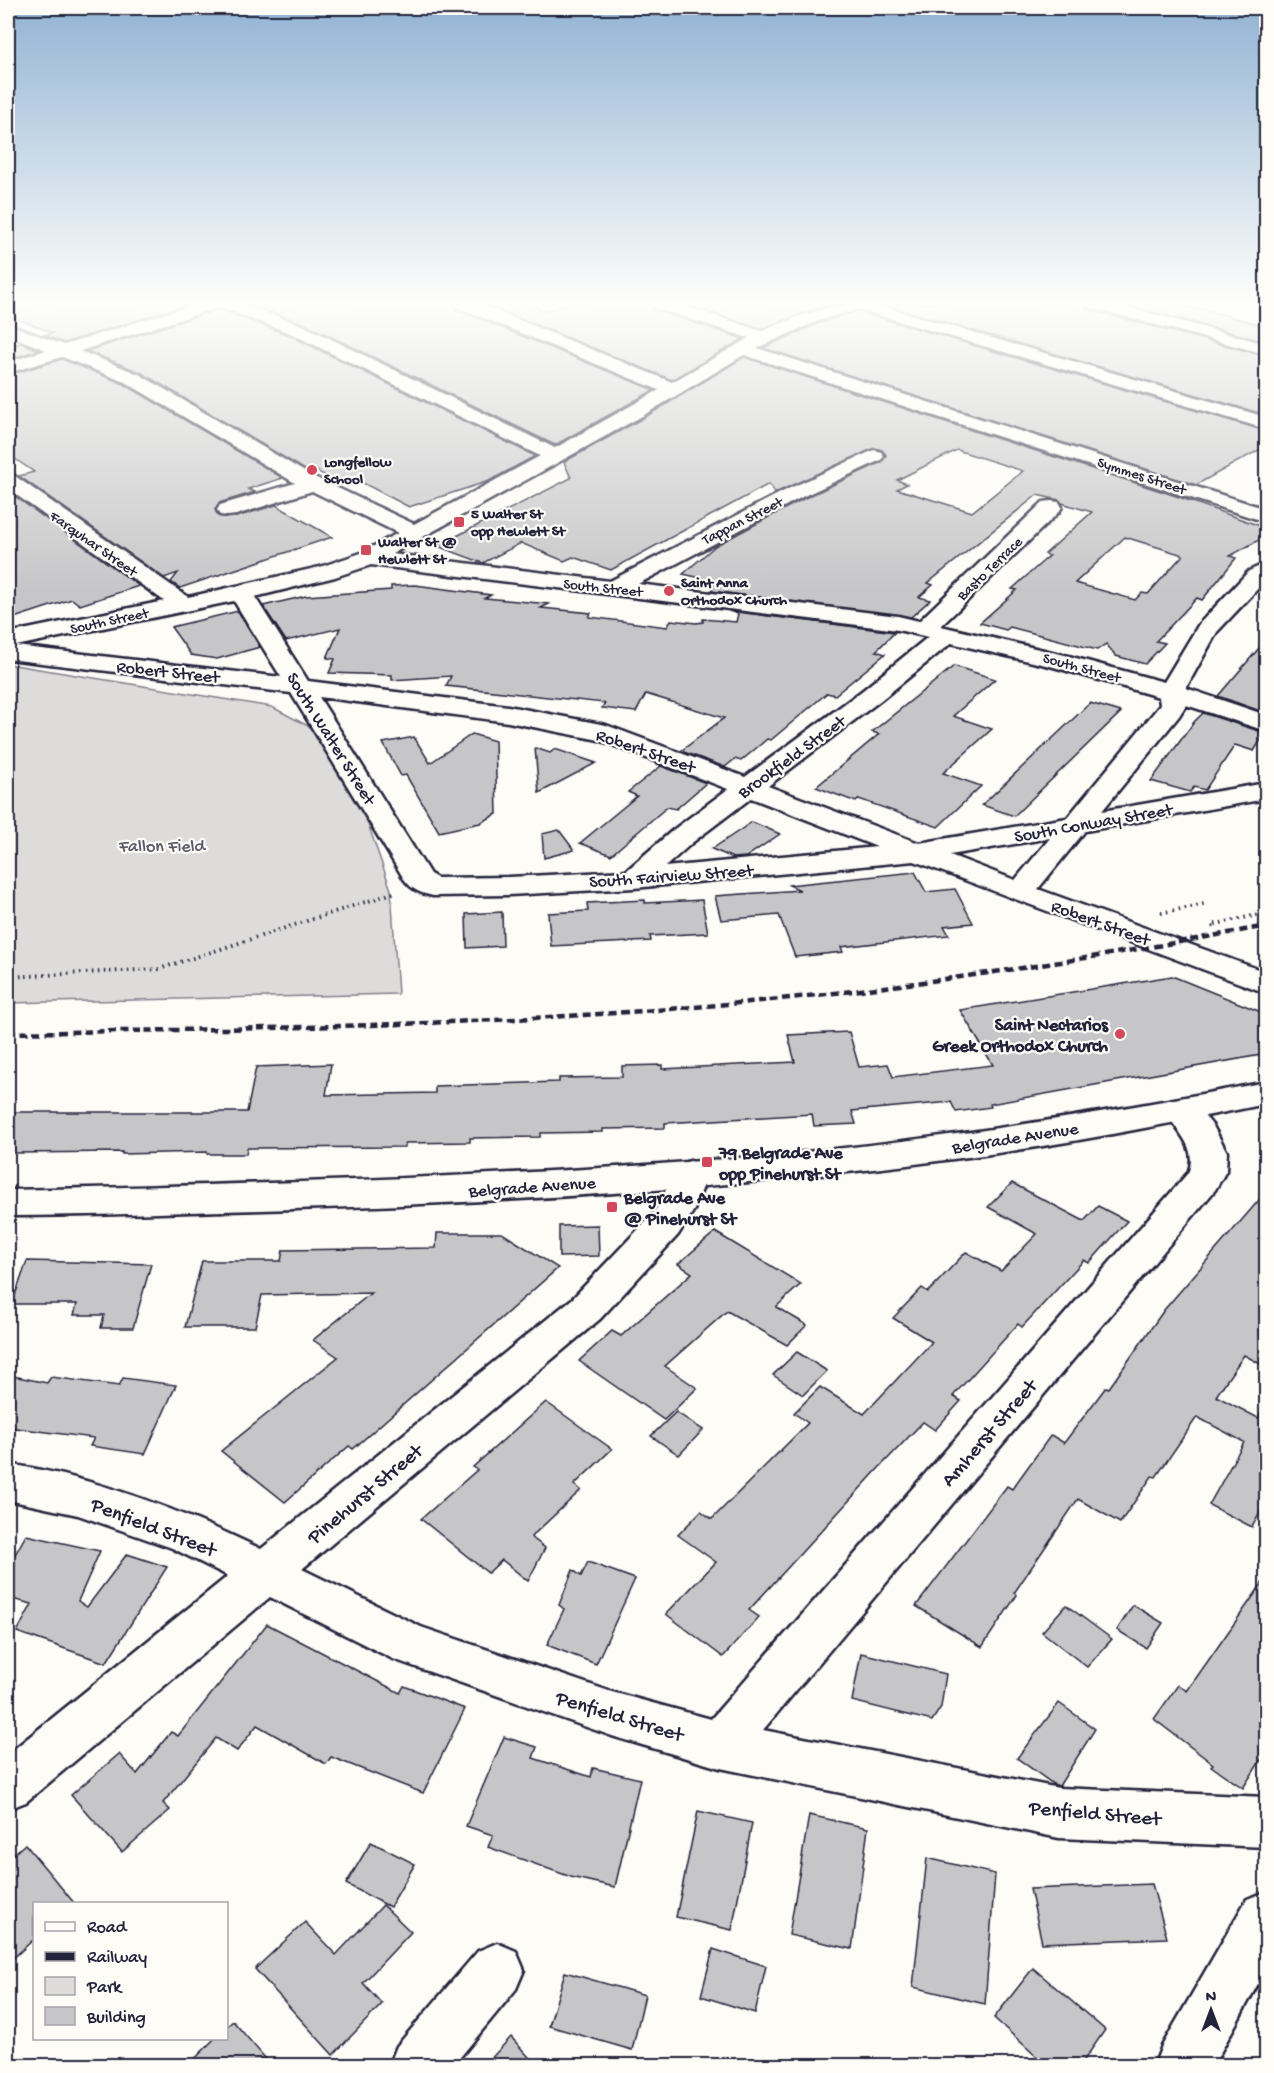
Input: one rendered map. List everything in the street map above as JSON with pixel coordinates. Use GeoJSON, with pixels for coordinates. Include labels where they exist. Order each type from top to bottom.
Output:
{"type":"FeatureCollection","features":[{"type":"Feature","properties":{"kind":"street"},"geometry":{"type":"LineString","coordinates":[[169,400],[313,484],[413,532]]}},
{"type":"Feature","properties":{"kind":"street"},"geometry":{"type":"LineString","coordinates":[[441,400],[556,456]]}},
{"type":"Feature","properties":{"kind":"street"},"geometry":{"type":"LineString","coordinates":[[369,558],[653,400]]}},
{"type":"Feature","properties":{"kind":"street","name":"Symmes Street"},"geometry":{"type":"LineString","coordinates":[[904,400],[1266,516]]}},
{"type":"Feature","properties":{"kind":"street"},"geometry":{"type":"LineString","coordinates":[[1187,400],[1266,423]]}},
{"type":"Feature","properties":{"kind":"street","name":"Tappan Street"},"geometry":{"type":"LineString","coordinates":[[613,588],[735,523],[873,456]]}},
{"type":"Feature","properties":{"kind":"street","name":"Farquhar Street"},"geometry":{"type":"LineString","coordinates":[[8,480],[183,604]]}},
{"type":"Feature","properties":{"kind":"street"},"geometry":{"type":"LineString","coordinates":[[228,510],[313,484]]}},
{"type":"Feature","properties":{"kind":"street","name":"Basto Terrace"},"geometry":{"type":"LineString","coordinates":[[937,631],[1051,507]]}},
{"type":"Feature","properties":{"kind":"street","name":"South Street"},"geometry":{"type":"LineString","coordinates":[[18,638],[241,593],[327,572],[369,558],[898,623],[1056,660],[1171,692],[1266,723]]}},
{"type":"Feature","properties":{"kind":"street"},"geometry":{"type":"LineString","coordinates":[[1020,892],[1170,711],[1173,705],[1171,692],[1207,629],[1257,576],[1266,570]]}},
{"type":"Feature","properties":{"kind":"street","name":"South Walter Street"},"geometry":{"type":"LineString","coordinates":[[241,593],[423,883]]}},
{"type":"Feature","properties":{"kind":"street"},"geometry":{"type":"LineString","coordinates":[[118,618],[103,631],[97,642],[105,650],[134,661],[176,671]]}},
{"type":"Feature","properties":{"kind":"street","name":"Brookfield Street"},"geometry":{"type":"LineString","coordinates":[[634,879],[683,836],[872,695],[937,631]]}},
{"type":"Feature","properties":{"kind":"street","name":"Robert Street"},"geometry":{"type":"LineString","coordinates":[[18,638],[134,661]]}},
{"type":"Feature","properties":{"kind":"street","name":"Robert Street"},"geometry":{"type":"LineString","coordinates":[[8,652],[176,671],[508,714],[606,733],[667,754],[746,788],[1262,984]]}},
{"type":"Feature","properties":{"kind":"street","name":"South Conway Street"},"geometry":{"type":"LineString","coordinates":[[919,852],[1266,791]]}},
{"type":"Feature","properties":{"kind":"street","name":"South Fairview Street"},"geometry":{"type":"LineString","coordinates":[[423,883],[437,887],[493,886],[634,879],[919,852]]}},
{"type":"Feature","properties":{"kind":"street","name":"Belgrade Avenue"},"geometry":{"type":"LineString","coordinates":[[8,1203],[416,1193],[690,1174],[939,1149],[1181,1110],[1266,1093]]}},
{"type":"Feature","properties":{"kind":"street","name":"Amherst Street"},"geometry":{"type":"LineString","coordinates":[[720,1745],[1210,1170],[1209,1151],[1181,1110]]}},
{"type":"Feature","properties":{"kind":"street","name":"Pinehurst Street"},"geometry":{"type":"LineString","coordinates":[[8,1785],[586,1309],[665,1225],[676,1210],[690,1174]]}},
{"type":"Feature","properties":{"kind":"street","name":"Penfield Street"},"geometry":{"type":"LineString","coordinates":[[8,1482],[78,1497],[188,1534],[409,1644],[612,1714],[720,1745],[1059,1813],[1266,1822]]}},
{"type":"Feature","properties":{"kind":"street"},"geometry":{"type":"LineString","coordinates":[[1182,2066],[1266,1918]]}},
{"type":"Feature","properties":{"kind":"street"},"geometry":{"type":"LineString","coordinates":[[417,2066],[497,1970]]}},
{"type":"Feature","properties":{"kind":"path"},"geometry":{"type":"LineString","coordinates":[[8,976],[159,969],[423,883]]}},
{"type":"Feature","properties":{"kind":"path"},"geometry":{"type":"LineString","coordinates":[[1161,913],[1205,904]]}},
{"type":"Feature","properties":{"kind":"path"},"geometry":{"type":"LineString","coordinates":[[1214,927],[1212,925],[1266,913]]}},
{"type":"Feature","properties":{"kind":"green space","name":"Fallon Field"},"geometry":{"type":"Polygon","coordinates":[[[8,664],[272,707],[331,738],[361,804],[391,890],[398,994],[8,1003],[8,664]]]}},
{"type":"Feature","properties":{"kind":"building"},"geometry":{"type":"Polygon","coordinates":[[[8,400],[151,400],[283,478],[248,489],[255,492],[219,503],[215,509],[218,516],[236,517],[276,505],[332,537],[180,588],[171,582],[178,573],[164,578],[19,476],[34,472],[8,454],[8,400]]]}},
{"type":"Feature","properties":{"kind":"building"},"geometry":{"type":"Polygon","coordinates":[[[187,400],[421,400],[535,456],[489,481],[409,507],[363,483],[353,486],[339,478],[333,480],[313,469],[307,471],[187,400]]]}},
{"type":"Feature","properties":{"kind":"building"},"geometry":{"type":"Polygon","coordinates":[[[462,400],[636,400],[555,445],[462,400]]]}},
{"type":"Feature","properties":{"kind":"building"},"geometry":{"type":"Polygon","coordinates":[[[673,400],[877,400],[1176,496],[1266,528],[1266,536],[1230,556],[1236,558],[1202,600],[1197,598],[1156,641],[1165,643],[1145,664],[1116,656],[1106,644],[1097,650],[1010,627],[1006,630],[980,623],[1017,590],[1012,589],[1049,556],[1045,554],[1092,512],[1037,495],[928,583],[933,585],[919,597],[930,600],[911,617],[711,591],[715,581],[683,574],[715,546],[805,498],[882,462],[886,455],[882,450],[875,448],[775,493],[769,484],[611,570],[573,557],[564,561],[521,543],[483,563],[437,546],[571,478],[564,462],[673,400]],[[957,450],[897,480],[907,484],[897,489],[972,512],[1023,471],[957,450]],[[1125,537],[1075,583],[1135,600],[1142,593],[1148,594],[1183,555],[1125,537]]]}},
{"type":"Feature","properties":{"kind":"building"},"geometry":{"type":"Polygon","coordinates":[[[927,400],[1159,400],[1266,431],[1266,446],[1196,485],[927,400]]]}},
{"type":"Feature","properties":{"kind":"building"},"geometry":{"type":"Polygon","coordinates":[[[1213,400],[1266,400],[1266,415],[1213,400]]]}},
{"type":"Feature","properties":{"kind":"building"},"geometry":{"type":"Polygon","coordinates":[[[8,491],[139,586],[80,605],[72,599],[8,620],[8,491]]]}},
{"type":"Feature","properties":{"kind":"building"},"geometry":{"type":"Polygon","coordinates":[[[415,585],[491,595],[485,598],[549,604],[541,608],[591,613],[589,617],[667,627],[671,620],[696,623],[703,622],[703,619],[736,622],[738,614],[729,611],[895,632],[876,651],[885,654],[835,695],[827,693],[771,740],[767,739],[741,761],[735,759],[725,767],[681,751],[724,718],[646,694],[636,712],[602,708],[605,703],[446,686],[451,676],[392,680],[392,675],[329,673],[335,659],[327,658],[340,628],[286,641],[263,606],[306,596],[391,590],[391,586],[415,585]]]}},
{"type":"Feature","properties":{"kind":"building"},"geometry":{"type":"Polygon","coordinates":[[[238,611],[260,647],[217,659],[191,655],[171,627],[238,611]]]}},
{"type":"Feature","properties":{"kind":"building"},"geometry":{"type":"Polygon","coordinates":[[[1266,640],[1266,713],[1218,696],[1266,640]]]}},
{"type":"Feature","properties":{"kind":"building"},"geometry":{"type":"Polygon","coordinates":[[[954,666],[995,679],[953,716],[992,729],[943,773],[981,786],[938,827],[859,799],[856,802],[816,787],[879,734],[872,732],[954,666]]]}},
{"type":"Feature","properties":{"kind":"building"},"geometry":{"type":"Polygon","coordinates":[[[1090,703],[1121,712],[1014,816],[982,805],[1090,703]]]}},
{"type":"Feature","properties":{"kind":"building"},"geometry":{"type":"Polygon","coordinates":[[[1203,713],[1265,733],[1254,751],[1235,745],[1205,790],[1194,787],[1190,792],[1151,781],[1194,722],[1203,713]]]}},
{"type":"Feature","properties":{"kind":"building"},"geometry":{"type":"Polygon","coordinates":[[[472,734],[495,741],[497,814],[480,823],[439,832],[406,775],[401,776],[383,743],[414,737],[430,763],[472,734]]]}},
{"type":"Feature","properties":{"kind":"building"},"geometry":{"type":"Polygon","coordinates":[[[535,748],[550,753],[555,749],[596,763],[539,793],[535,748]]]}},
{"type":"Feature","properties":{"kind":"building"},"geometry":{"type":"Polygon","coordinates":[[[661,766],[706,783],[676,809],[667,807],[611,855],[580,843],[637,796],[628,792],[661,766]]]}},
{"type":"Feature","properties":{"kind":"building"},"geometry":{"type":"Polygon","coordinates":[[[752,822],[780,834],[746,857],[733,858],[712,849],[752,822]]]}},
{"type":"Feature","properties":{"kind":"building"},"geometry":{"type":"Polygon","coordinates":[[[559,830],[574,850],[544,858],[542,834],[559,830]]]}},
{"type":"Feature","properties":{"kind":"building"},"geometry":{"type":"Polygon","coordinates":[[[915,872],[926,892],[955,889],[973,923],[944,926],[949,935],[841,947],[843,952],[795,957],[779,915],[721,920],[715,896],[800,890],[789,885],[915,872]]]}},
{"type":"Feature","properties":{"kind":"building"},"geometry":{"type":"Polygon","coordinates":[[[645,900],[645,903],[702,900],[708,933],[650,936],[651,941],[551,946],[548,913],[588,911],[587,903],[645,900]]]}},
{"type":"Feature","properties":{"kind":"building"},"geometry":{"type":"Polygon","coordinates":[[[502,912],[503,946],[467,948],[466,914],[502,912]]]}},
{"type":"Feature","properties":{"kind":"building"},"geometry":{"type":"Polygon","coordinates":[[[1172,976],[1266,1014],[1266,1054],[956,1112],[951,1102],[852,1111],[856,1124],[814,1126],[812,1114],[665,1123],[665,1128],[541,1133],[540,1137],[470,1138],[470,1142],[405,1143],[405,1147],[247,1148],[246,1154],[207,1154],[207,1152],[8,1153],[8,1112],[247,1112],[256,1067],[331,1064],[326,1095],[435,1093],[435,1086],[559,1082],[559,1078],[622,1077],[622,1066],[662,1065],[662,1069],[795,1062],[788,1035],[849,1032],[859,1067],[888,1064],[893,1077],[993,1065],[960,1010],[1172,976]]]}},
{"type":"Feature","properties":{"kind":"building"},"geometry":{"type":"Polygon","coordinates":[[[1012,1183],[1084,1221],[1098,1206],[1127,1221],[1089,1263],[1084,1260],[1022,1327],[1018,1324],[953,1396],[961,1401],[935,1430],[923,1422],[878,1469],[749,1610],[759,1617],[723,1657],[666,1614],[716,1562],[678,1535],[701,1511],[712,1519],[808,1423],[794,1413],[820,1387],[864,1414],[932,1342],[893,1318],[922,1288],[928,1292],[966,1252],[1001,1271],[1037,1234],[988,1207],[1012,1183]]]}},
{"type":"Feature","properties":{"kind":"building"},"geometry":{"type":"Polygon","coordinates":[[[1266,1192],[1266,1367],[1244,1355],[1216,1396],[1258,1418],[1266,1402],[1266,1502],[1252,1527],[1209,1505],[1244,1442],[1197,1417],[1156,1477],[1152,1476],[1120,1523],[1078,1499],[1014,1593],[1017,1595],[982,1647],[916,1606],[1007,1486],[1012,1489],[1051,1435],[1064,1443],[1106,1387],[1109,1388],[1164,1310],[1266,1192]]]}},
{"type":"Feature","properties":{"kind":"building"},"geometry":{"type":"Polygon","coordinates":[[[598,1225],[599,1256],[559,1257],[559,1226],[598,1225]]]}},
{"type":"Feature","properties":{"kind":"building"},"geometry":{"type":"Polygon","coordinates":[[[715,1232],[801,1284],[776,1307],[807,1325],[787,1345],[727,1311],[665,1366],[697,1388],[664,1420],[579,1361],[612,1331],[621,1336],[692,1273],[678,1264],[715,1232]]]}},
{"type":"Feature","properties":{"kind":"building"},"geometry":{"type":"Polygon","coordinates":[[[437,1233],[502,1233],[558,1268],[353,1449],[349,1446],[285,1502],[221,1451],[338,1357],[313,1340],[371,1293],[262,1295],[255,1327],[185,1327],[202,1261],[281,1261],[283,1250],[436,1248],[437,1233]]]}},
{"type":"Feature","properties":{"kind":"building"},"geometry":{"type":"Polygon","coordinates":[[[27,1261],[151,1264],[133,1328],[101,1328],[104,1315],[74,1315],[77,1304],[12,1304],[27,1261]]]}},
{"type":"Feature","properties":{"kind":"building"},"geometry":{"type":"Polygon","coordinates":[[[797,1352],[827,1371],[803,1395],[773,1375],[797,1352]]]}},
{"type":"Feature","properties":{"kind":"building"},"geometry":{"type":"Polygon","coordinates":[[[8,1375],[47,1383],[51,1377],[119,1386],[123,1378],[176,1385],[145,1454],[90,1446],[94,1438],[8,1427],[8,1375]]]}},
{"type":"Feature","properties":{"kind":"building"},"geometry":{"type":"Polygon","coordinates":[[[546,1402],[612,1449],[574,1485],[581,1490],[531,1537],[545,1548],[528,1581],[502,1560],[488,1573],[421,1519],[477,1470],[473,1467],[546,1402]]]}},
{"type":"Feature","properties":{"kind":"building"},"geometry":{"type":"Polygon","coordinates":[[[676,1412],[703,1430],[679,1455],[651,1436],[676,1412]]]}},
{"type":"Feature","properties":{"kind":"building"},"geometry":{"type":"Polygon","coordinates":[[[26,1535],[100,1551],[78,1601],[87,1607],[127,1554],[167,1567],[106,1663],[17,1632],[32,1604],[8,1598],[8,1567],[26,1535]]]}},
{"type":"Feature","properties":{"kind":"building"},"geometry":{"type":"Polygon","coordinates":[[[588,1562],[635,1579],[596,1664],[547,1645],[564,1609],[559,1605],[573,1570],[581,1576],[588,1562]]]}},
{"type":"Feature","properties":{"kind":"building"},"geometry":{"type":"Polygon","coordinates":[[[1266,1578],[1266,1752],[1243,1788],[1211,1766],[1213,1764],[1154,1719],[1178,1685],[1187,1691],[1266,1578]]]}},
{"type":"Feature","properties":{"kind":"building"},"geometry":{"type":"Polygon","coordinates":[[[1066,1605],[1112,1639],[1087,1667],[1042,1632],[1066,1605]]]}},
{"type":"Feature","properties":{"kind":"building"},"geometry":{"type":"Polygon","coordinates":[[[1133,1605],[1163,1623],[1146,1648],[1117,1630],[1133,1605]]]}},
{"type":"Feature","properties":{"kind":"building"},"geometry":{"type":"Polygon","coordinates":[[[267,1624],[400,1693],[404,1686],[465,1709],[423,1793],[331,1757],[326,1764],[257,1725],[237,1751],[216,1738],[163,1803],[170,1810],[122,1852],[71,1795],[119,1754],[137,1774],[171,1732],[178,1736],[267,1624]]]}},
{"type":"Feature","properties":{"kind":"building"},"geometry":{"type":"Polygon","coordinates":[[[861,1653],[946,1674],[941,1707],[932,1721],[852,1701],[861,1653]]]}},
{"type":"Feature","properties":{"kind":"building"},"geometry":{"type":"Polygon","coordinates":[[[1059,1703],[1095,1729],[1059,1786],[1017,1758],[1059,1703]]]}},
{"type":"Feature","properties":{"kind":"building"},"geometry":{"type":"Polygon","coordinates":[[[504,1737],[537,1747],[533,1758],[591,1777],[593,1768],[640,1779],[615,1887],[571,1877],[488,1847],[493,1835],[466,1826],[504,1737]]]}},
{"type":"Feature","properties":{"kind":"building"},"geometry":{"type":"Polygon","coordinates":[[[698,1811],[752,1823],[732,1930],[676,1917],[698,1811]]]}},
{"type":"Feature","properties":{"kind":"building"},"geometry":{"type":"Polygon","coordinates":[[[809,1815],[868,1828],[852,1949],[789,1935],[809,1815]]]}},
{"type":"Feature","properties":{"kind":"building"},"geometry":{"type":"Polygon","coordinates":[[[371,1842],[415,1864],[390,1907],[346,1884],[371,1842]]]}},
{"type":"Feature","properties":{"kind":"building"},"geometry":{"type":"Polygon","coordinates":[[[25,1844],[73,1902],[33,1902],[33,1940],[8,1963],[8,1859],[25,1844]]]}},
{"type":"Feature","properties":{"kind":"building"},"geometry":{"type":"Polygon","coordinates":[[[927,1858],[995,1874],[985,2004],[913,1987],[927,1858]]]}},
{"type":"Feature","properties":{"kind":"building"},"geometry":{"type":"Polygon","coordinates":[[[1152,1884],[1167,1938],[1042,1943],[1030,1889],[1152,1884]]]}},
{"type":"Feature","properties":{"kind":"building"},"geometry":{"type":"Polygon","coordinates":[[[383,1905],[411,1932],[363,1983],[382,2004],[333,2055],[255,1969],[305,1922],[336,1955],[383,1905]]]}},
{"type":"Feature","properties":{"kind":"building"},"geometry":{"type":"Polygon","coordinates":[[[713,1949],[766,1966],[755,2013],[701,1996],[713,1949]]]}},
{"type":"Feature","properties":{"kind":"building"},"geometry":{"type":"Polygon","coordinates":[[[1033,1968],[1105,2030],[1080,2066],[1047,2066],[994,2018],[1033,1968]]]}},
{"type":"Feature","properties":{"kind":"building"},"geometry":{"type":"Polygon","coordinates":[[[565,1972],[645,1995],[632,2050],[549,2026],[565,1972]]]}},
{"type":"Feature","properties":{"kind":"building"},"geometry":{"type":"Polygon","coordinates":[[[233,2021],[272,2066],[188,2066],[213,2040],[228,2040],[228,2025],[233,2021]]]}},
{"type":"Feature","properties":{"kind":"building"},"geometry":{"type":"Polygon","coordinates":[[[511,2037],[537,2066],[484,2066],[511,2037]]]}},
{"type":"Feature","properties":{"kind":"railway"},"geometry":{"type":"LineString","coordinates":[[8,1033],[437,1023],[694,1007],[838,993],[981,974],[1124,952],[1266,926]]}},
{"type":"Feature","properties":{"kind":"place","name":"Longfellow School"},"geometry":{"type":"Point","coordinates":[312,470]}},
{"type":"Feature","properties":{"kind":"place","name":"5 Walter St opp Hewlett St"},"geometry":{"type":"Point","coordinates":[459,522]}},
{"type":"Feature","properties":{"kind":"place","name":"Walter St @ Hewlett St"},"geometry":{"type":"Point","coordinates":[366,550]}},
{"type":"Feature","properties":{"kind":"place","name":"Saint Anna Orthodox Church"},"geometry":{"type":"Point","coordinates":[669,591]}},
{"type":"Feature","properties":{"kind":"place","name":"Saint Nectarios Greek Orthodox Church"},"geometry":{"type":"Point","coordinates":[1120,1034]}},
{"type":"Feature","properties":{"kind":"place","name":"79 Belgrade Ave opp Pinehurst St"},"geometry":{"type":"Point","coordinates":[707,1162]}},
{"type":"Feature","properties":{"kind":"place","name":"Belgrade Ave @ Pinehurst St"},"geometry":{"type":"Point","coordinates":[612,1207]}}]}
